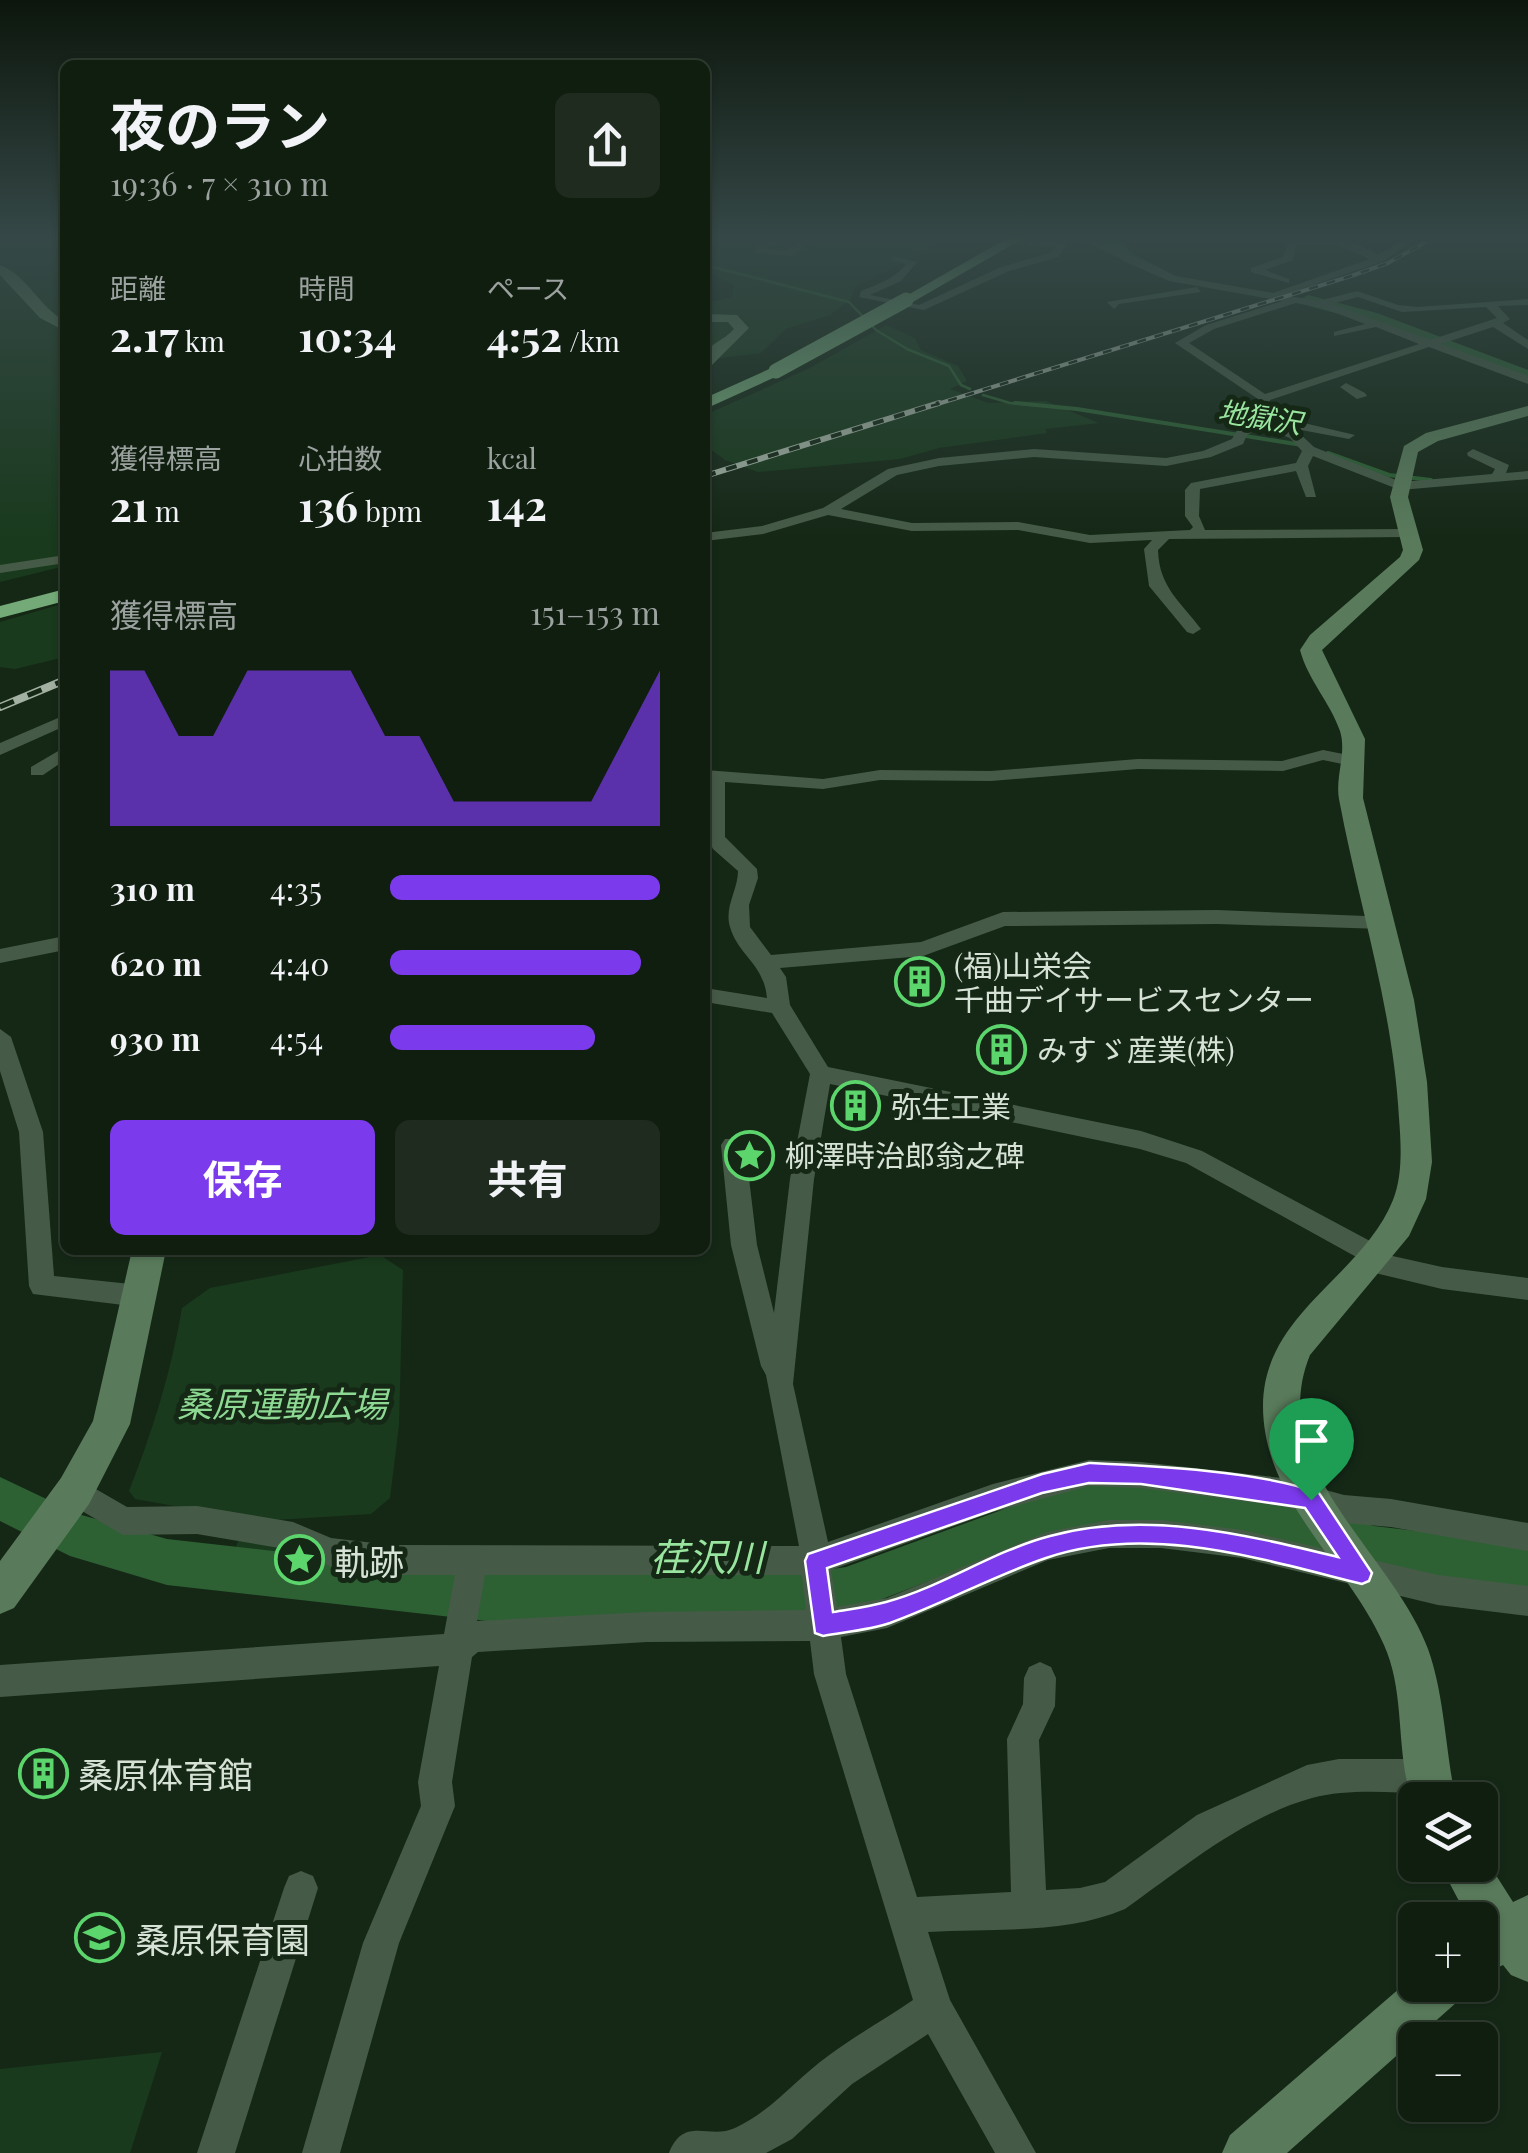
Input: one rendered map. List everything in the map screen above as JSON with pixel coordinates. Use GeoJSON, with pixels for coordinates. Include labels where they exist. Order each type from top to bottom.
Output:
{"type":"FeatureCollection","features":[{"type":"Feature","properties":{"kind":"highway"},"geometry":{"type":"LineString","coordinates":[[710,393],[770,369],[818,339]]}},
{"type":"Feature","properties":{"kind":"highway"},"geometry":{"type":"LineString","coordinates":[[710,401],[828,339]]}},
{"type":"Feature","properties":{"kind":"highway"},"geometry":{"type":"LineString","coordinates":[[0,603],[60,587]]}},
{"type":"Feature","properties":{"kind":"highway"},"geometry":{"type":"LineString","coordinates":[[0,612],[60,596]]}},
{"type":"Feature","properties":{"kind":"street"},"geometry":{"type":"LineString","coordinates":[[710,358],[717,347],[731,339]]}},
{"type":"Feature","properties":{"kind":"street"},"geometry":{"type":"LineString","coordinates":[[1180,344],[1188,339]]}},
{"type":"Feature","properties":{"kind":"street"},"geometry":{"type":"LineString","coordinates":[[1180,344],[1196,339]]}},
{"type":"Feature","properties":{"kind":"street"},"geometry":{"type":"LineString","coordinates":[[1430,339],[1528,380]]}},
{"type":"Feature","properties":{"kind":"street"},"geometry":{"type":"LineString","coordinates":[[710,536],[763,530],[828,511],[888,474],[939,462],[1034,453],[1166,462],[1206,454],[1240,435],[1263,409],[1312,384],[1443,339]]}},
{"type":"Feature","properties":{"kind":"street"},"geometry":{"type":"LineString","coordinates":[[1180,344],[1306,448],[1401,480],[1528,475]]}},
{"type":"Feature","properties":{"kind":"street"},"geometry":{"type":"LineString","coordinates":[[1332,378],[1361,396]]}},
{"type":"Feature","properties":{"kind":"street"},"geometry":{"type":"LineString","coordinates":[[1312,384],[1324,390],[1346,387]]}},
{"type":"Feature","properties":{"kind":"street"},"geometry":{"type":"LineString","coordinates":[[1263,409],[1300,426],[1349,435]]}},
{"type":"Feature","properties":{"kind":"street"},"geometry":{"type":"LineString","coordinates":[[1431,1782],[1419,1697],[1400,1632],[1317,1508],[1284,1441],[1280,1402],[1289,1355],[1303,1334],[1374,1259],[1399,1223],[1411,1198],[1416,1161],[1408,1045],[1384,922],[1350,797],[1350,730],[1311,650],[1317,639],[1409,560],[1413,550],[1398,497],[1410,450],[1419,443],[1528,411]]}},
{"type":"Feature","properties":{"kind":"street"},"geometry":{"type":"LineString","coordinates":[[1306,448],[1301,466],[1311,494]]}},
{"type":"Feature","properties":{"kind":"street"},"geometry":{"type":"LineString","coordinates":[[1474,453],[1504,468],[1498,473],[1502,478]]}},
{"type":"Feature","properties":{"kind":"street"},"geometry":{"type":"LineString","coordinates":[[1194,534],[1200,527],[1192,516],[1192,490],[1196,486],[1301,466]]}},
{"type":"Feature","properties":{"kind":"street"},"geometry":{"type":"LineString","coordinates":[[828,511],[912,528],[1018,526],[1090,539],[1194,534],[1409,533]]}},
{"type":"Feature","properties":{"kind":"street"},"geometry":{"type":"LineString","coordinates":[[1164,536],[1151,549],[1153,581],[1160,595],[1180,610],[1193,629]]}},
{"type":"Feature","properties":{"kind":"street"},"geometry":{"type":"LineString","coordinates":[[0,569],[60,560]]}},
{"type":"Feature","properties":{"kind":"street"},"geometry":{"type":"LineString","coordinates":[[0,750],[60,722]]}},
{"type":"Feature","properties":{"kind":"street"},"geometry":{"type":"LineString","coordinates":[[37,771],[60,755]]}},
{"type":"Feature","properties":{"kind":"street"},"geometry":{"type":"LineString","coordinates":[[779,1384],[804,1162],[821,1074],[779,1007],[776,978],[740,928],[739,905],[748,878],[746,869],[716,837],[711,775],[824,784],[880,774],[975,777],[1138,764],[1284,766],[1323,755],[1352,761]]}},
{"type":"Feature","properties":{"kind":"street"},"geometry":{"type":"LineString","coordinates":[[767,962],[923,949],[1003,919],[1217,916],[1272,922],[1384,922]]}},
{"type":"Feature","properties":{"kind":"street"},"geometry":{"type":"LineString","coordinates":[[0,956],[60,944]]}},
{"type":"Feature","properties":{"kind":"street"},"geometry":{"type":"LineString","coordinates":[[710,995],[779,1007]]}},
{"type":"Feature","properties":{"kind":"street"},"geometry":{"type":"LineString","coordinates":[[0,1037],[31,1132],[42,1286],[140,1296]]}},
{"type":"Feature","properties":{"kind":"street"},"geometry":{"type":"LineString","coordinates":[[821,1074],[1141,1140],[1194,1157],[1374,1259],[1442,1278],[1528,1290]]}},
{"type":"Feature","properties":{"kind":"street"},"geometry":{"type":"LineString","coordinates":[[733,1145],[744,1244],[779,1384],[816,1566],[830,1674],[934,2008],[1017,2153]]}},
{"type":"Feature","properties":{"kind":"street"},"geometry":{"type":"LineString","coordinates":[[0,1594],[72,1494],[111,1424],[148,1255]]}},
{"type":"Feature","properties":{"kind":"street"},"geometry":{"type":"LineString","coordinates":[[72,1494],[123,1521],[196,1520],[293,1536],[330,1552],[472,1565],[816,1566],[993,1498],[1089,1473],[1141,1475],[1282,1492],[1317,1508],[1391,1512],[1528,1537]]}},
{"type":"Feature","properties":{"kind":"street"},"geometry":{"type":"LineString","coordinates":[[0,1681],[473,1636],[823,1622],[887,1613],[1047,1546],[1109,1534],[1161,1534],[1242,1544],[1438,1590],[1528,1601]]}},
{"type":"Feature","properties":{"kind":"street"},"geometry":{"type":"LineString","coordinates":[[322,2153],[380,1944],[438,1806],[436,1782],[472,1565]]}},
{"type":"Feature","properties":{"kind":"street"},"geometry":{"type":"LineString","coordinates":[[1029,1911],[1023,1740],[1039,1706],[1040,1678]]}},
{"type":"Feature","properties":{"kind":"street"},"geometry":{"type":"LineString","coordinates":[[906,1915],[1080,1906],[1112,1897],[1209,1827],[1307,1782],[1338,1776],[1398,1784]]}},
{"type":"Feature","properties":{"kind":"street"},"geometry":{"type":"LineString","coordinates":[[1474,1882],[1511,1940]]}},
{"type":"Feature","properties":{"kind":"street"},"geometry":{"type":"LineString","coordinates":[[216,2153],[301,1888]]}},
{"type":"Feature","properties":{"kind":"street"},"geometry":{"type":"LineString","coordinates":[[1249,2153],[1421,2002]]}},
{"type":"Feature","properties":{"kind":"street"},"geometry":{"type":"LineString","coordinates":[[688,2153],[696,2149],[734,2150],[778,2125],[839,2070],[934,2008]]}},
{"type":"Feature","properties":{"kind":"green space"},"geometry":{"type":"Polygon","coordinates":[[[0,339],[60,339],[60,567],[0,582],[0,339]]]}},
{"type":"Feature","properties":{"kind":"green space"},"geometry":{"type":"Polygon","coordinates":[[[710,339],[775,339],[761,353],[710,359],[710,339]]]}},
{"type":"Feature","properties":{"kind":"green space"},"geometry":{"type":"Polygon","coordinates":[[[860,339],[916,339],[921,350],[958,366],[967,381],[950,389],[988,403],[1045,401],[1099,423],[939,448],[900,459],[758,472],[725,460],[710,449],[710,413],[808,369],[860,339]]]}},
{"type":"Feature","properties":{"kind":"green space"},"geometry":{"type":"Polygon","coordinates":[[[60,604],[60,658],[15,669],[0,667],[0,622],[60,604]]]}},
{"type":"Feature","properties":{"kind":"green space","name":"桑原運動広場"},"geometry":{"type":"Polygon","coordinates":[[[380,1255],[403,1270],[399,1425],[390,1498],[371,1514],[259,1521],[135,1499],[129,1491],[160,1401],[182,1308],[210,1288],[380,1255]]]}},
{"type":"Feature","properties":{"kind":"green space"},"geometry":{"type":"Polygon","coordinates":[[[239,1539],[316,1556],[313,1566],[231,1559],[239,1539]]]}},
{"type":"Feature","properties":{"kind":"green space"},"geometry":{"type":"Polygon","coordinates":[[[162,2052],[130,2153],[0,2153],[0,2069],[162,2052]]]}},
{"type":"Feature","properties":{"kind":"waterway","name":"地獄沢"},"geometry":{"type":"LineString","coordinates":[[891,339],[949,366],[961,385],[970,389]]}},
{"type":"Feature","properties":{"kind":"waterway"},"geometry":{"type":"LineString","coordinates":[[1431,339],[1528,376]]}},
{"type":"Feature","properties":{"kind":"waterway","name":"地獄沢"},"geometry":{"type":"LineString","coordinates":[[983,395],[1043,406]]}},
{"type":"Feature","properties":{"kind":"waterway","name":"地獄沢"},"geometry":{"type":"LineString","coordinates":[[1015,403],[1077,409],[1302,445]]}},
{"type":"Feature","properties":{"kind":"waterway","name":"地獄沢"},"geometry":{"type":"LineString","coordinates":[[1328,453],[1389,475],[1431,480]]}},
{"type":"Feature","properties":{"kind":"waterway","name":"荏沢川"},"geometry":{"type":"LineString","coordinates":[[0,1498],[70,1534],[167,1562],[487,1598],[791,1598],[846,1590],[1059,1510],[1125,1503],[1201,1509],[1294,1526],[1374,1548],[1528,1567]]}},
{"type":"Feature","properties":{"kind":"railway"},"geometry":{"type":"LineString","coordinates":[[931,406],[1146,339]]}},
{"type":"Feature","properties":{"kind":"railway"},"geometry":{"type":"LineString","coordinates":[[710,474],[939,403]]}},
{"type":"Feature","properties":{"kind":"railway"},"geometry":{"type":"LineString","coordinates":[[0,707],[60,682]]}},
{"type":"Feature","properties":{"kind":"place","name":"(福)山栄会 千曲デイサービスセンター"},"geometry":{"type":"Point","coordinates":[919,982]}},
{"type":"Feature","properties":{"kind":"place","name":"みすゞ産業(株)"},"geometry":{"type":"Point","coordinates":[1002,1049]}},
{"type":"Feature","properties":{"kind":"place","name":"弥生工業"},"geometry":{"type":"Point","coordinates":[856,1106]}},
{"type":"Feature","properties":{"kind":"place","name":"柳澤時治郎翁之碑"},"geometry":{"type":"Point","coordinates":[750,1155]}},
{"type":"Feature","properties":{"kind":"place","name":"軌跡"},"geometry":{"type":"Point","coordinates":[299,1560]}},
{"type":"Feature","properties":{"kind":"place","name":"桑原体育館"},"geometry":{"type":"Point","coordinates":[43,1773]}},
{"type":"Feature","properties":{"kind":"place","name":"桑原保育園"},"geometry":{"type":"Point","coordinates":[100,1938]}},
{"type":"Feature","properties":{"kind":"route"},"geometry":{"type":"LineString","coordinates":[[1089,1473],[1141,1475],[1282,1492],[1311,1500],[1362,1573],[1242,1544],[1161,1534],[1109,1534],[1047,1546],[887,1613],[823,1625],[816,1561],[1042,1484],[1089,1473]]}}]}
